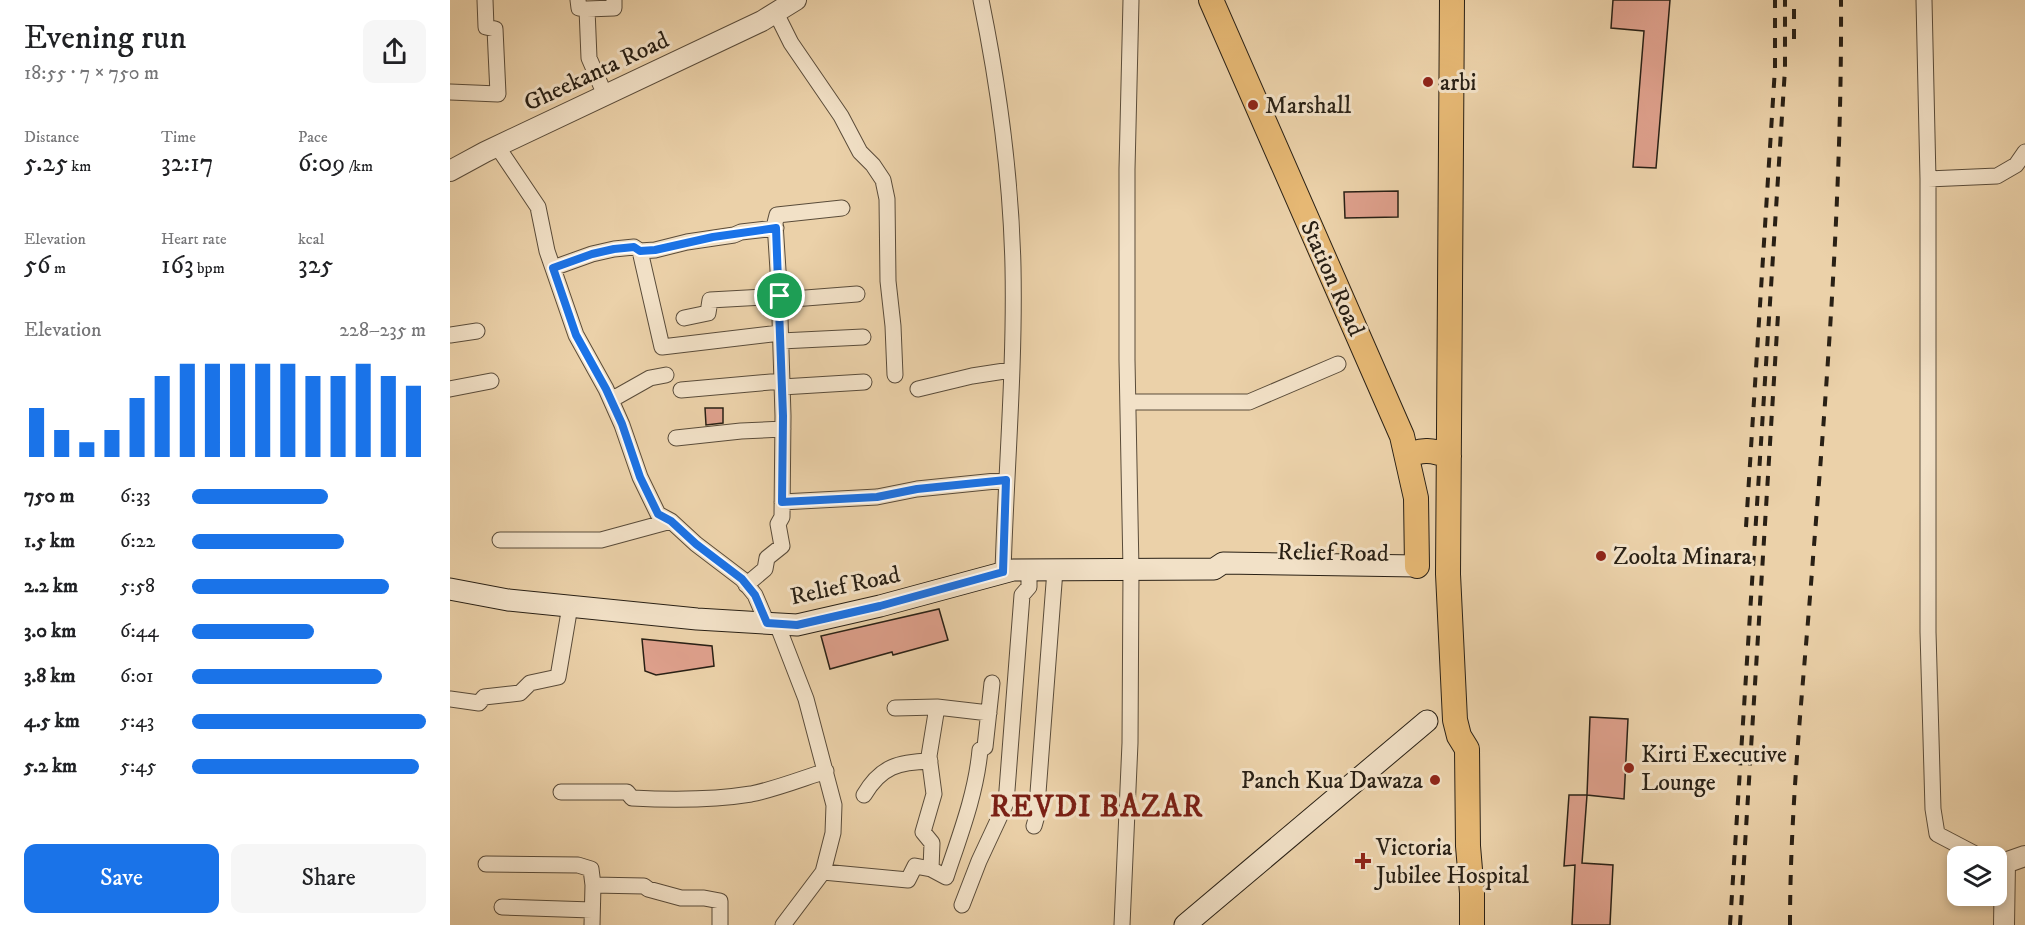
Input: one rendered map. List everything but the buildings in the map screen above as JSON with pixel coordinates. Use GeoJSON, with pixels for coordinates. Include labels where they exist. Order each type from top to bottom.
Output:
{"type":"FeatureCollection","features":[{"type":"Feature","properties":{"kind":"main road","name":"Station Road"},"geometry":{"type":"LineString","coordinates":[[1211,0],[1402,436],[1416,498],[1417,572]]}},
{"type":"Feature","properties":{"kind":"main road"},"geometry":{"type":"LineString","coordinates":[[1452,0],[1449,594],[1455,720],[1459,736],[1467,749],[1472,925]]}},
{"type":"Feature","properties":{"kind":"main road"},"geometry":{"type":"LineString","coordinates":[[1407,458],[1423,451],[1449,456]]}},
{"type":"Feature","properties":{"kind":"main road","name":"Relief Road"},"geometry":{"type":"LineString","coordinates":[[450,589],[508,600],[697,619],[797,625],[880,606],[1013,570],[1214,569],[1223,563],[1417,572]]}},
{"type":"Feature","properties":{"kind":"main road"},"geometry":{"type":"LineString","coordinates":[[1185,925],[1427,721]]}},
{"type":"Feature","properties":{"kind":"street"},"geometry":{"type":"LineString","coordinates":[[450,92],[498,94],[495,29],[486,27],[485,0]]}},
{"type":"Feature","properties":{"kind":"street"},"geometry":{"type":"LineString","coordinates":[[605,95],[589,58],[583,4],[614,8],[614,0]]}},
{"type":"Feature","properties":{"kind":"street","name":"Gheekanta Road"},"geometry":{"type":"LineString","coordinates":[[450,171],[497,146],[762,21],[796,0]]}},
{"type":"Feature","properties":{"kind":"street"},"geometry":{"type":"LineString","coordinates":[[981,0],[1004,137],[1013,266],[1003,572]]}},
{"type":"Feature","properties":{"kind":"street"},"geometry":{"type":"LineString","coordinates":[[1122,925],[1130,743],[1131,570],[1127,169],[1131,0]]}},
{"type":"Feature","properties":{"kind":"street"},"geometry":{"type":"LineString","coordinates":[[1924,0],[1928,179],[1928,632],[1933,809],[1937,834],[1960,846]]}},
{"type":"Feature","properties":{"kind":"street"},"geometry":{"type":"LineString","coordinates":[[776,13],[791,43],[841,116],[860,152],[883,180],[887,199],[888,281],[895,375]]}},
{"type":"Feature","properties":{"kind":"street"},"geometry":{"type":"LineString","coordinates":[[497,146],[538,207],[547,251],[576,335],[622,424],[640,477],[658,514],[671,521],[747,585],[772,623],[806,699],[834,805],[833,833],[823,872],[783,925]]}},
{"type":"Feature","properties":{"kind":"street"},"geometry":{"type":"LineString","coordinates":[[1928,179],[1997,176],[2016,165],[2025,152]]}},
{"type":"Feature","properties":{"kind":"street"},"geometry":{"type":"LineString","coordinates":[[747,585],[765,569],[767,558],[782,546],[778,524],[782,517],[783,429],[777,215],[842,208]]}},
{"type":"Feature","properties":{"kind":"street"},"geometry":{"type":"LineString","coordinates":[[553,268],[614,249],[634,247],[640,251],[655,250],[713,237],[776,228]]}},
{"type":"Feature","properties":{"kind":"street"},"geometry":{"type":"LineString","coordinates":[[640,251],[662,348],[781,337],[863,337]]}},
{"type":"Feature","properties":{"kind":"street"},"geometry":{"type":"LineString","coordinates":[[684,318],[708,313],[710,300],[857,294]]}},
{"type":"Feature","properties":{"kind":"street"},"geometry":{"type":"LineString","coordinates":[[450,335],[477,331]]}},
{"type":"Feature","properties":{"kind":"street"},"geometry":{"type":"LineString","coordinates":[[1128,402],[1249,402],[1338,364]]}},
{"type":"Feature","properties":{"kind":"street"},"geometry":{"type":"LineString","coordinates":[[918,389],[1011,369]]}},
{"type":"Feature","properties":{"kind":"street"},"geometry":{"type":"LineString","coordinates":[[611,400],[650,378],[666,375]]}},
{"type":"Feature","properties":{"kind":"street"},"geometry":{"type":"LineString","coordinates":[[450,389],[491,381]]}},
{"type":"Feature","properties":{"kind":"street"},"geometry":{"type":"LineString","coordinates":[[681,390],[864,382]]}},
{"type":"Feature","properties":{"kind":"street"},"geometry":{"type":"LineString","coordinates":[[676,438],[783,429]]}},
{"type":"Feature","properties":{"kind":"street"},"geometry":{"type":"LineString","coordinates":[[782,502],[877,497],[917,489],[1006,480]]}},
{"type":"Feature","properties":{"kind":"street"},"geometry":{"type":"LineString","coordinates":[[500,540],[601,540],[671,521]]}},
{"type":"Feature","properties":{"kind":"street"},"geometry":{"type":"LineString","coordinates":[[962,906],[979,861],[1006,803],[1022,595],[1029,587],[1029,570]]}},
{"type":"Feature","properties":{"kind":"street"},"geometry":{"type":"LineString","coordinates":[[1034,826],[1054,570]]}},
{"type":"Feature","properties":{"kind":"street"},"geometry":{"type":"LineString","coordinates":[[450,699],[479,703],[484,697],[520,693],[530,683],[558,677],[570,606]]}},
{"type":"Feature","properties":{"kind":"street"},"geometry":{"type":"LineString","coordinates":[[823,872],[908,880],[915,866],[931,869],[946,877],[976,781],[980,750],[985,747],[992,682]]}},
{"type":"Feature","properties":{"kind":"street"},"geometry":{"type":"LineString","coordinates":[[895,708],[937,706],[989,713]]}},
{"type":"Feature","properties":{"kind":"street"},"geometry":{"type":"LineString","coordinates":[[931,869],[932,843],[923,832],[933,794],[929,756],[937,706]]}},
{"type":"Feature","properties":{"kind":"street"},"geometry":{"type":"LineString","coordinates":[[864,795],[883,772],[905,762],[930,761]]}},
{"type":"Feature","properties":{"kind":"street"},"geometry":{"type":"LineString","coordinates":[[561,792],[627,792],[632,798],[669,800],[719,797],[751,794],[826,771]]}},
{"type":"Feature","properties":{"kind":"street"},"geometry":{"type":"LineString","coordinates":[[2007,860],[2025,856]]}},
{"type":"Feature","properties":{"kind":"street"},"geometry":{"type":"LineString","coordinates":[[486,864],[578,865],[591,869],[592,917],[502,908]]}},
{"type":"Feature","properties":{"kind":"street"},"geometry":{"type":"LineString","coordinates":[[593,885],[644,886],[681,898],[720,901],[720,925]]}},
{"type":"Feature","properties":{"kind":"street"},"geometry":{"type":"LineString","coordinates":[[2003,906],[2004,925]]}},
{"type":"Feature","properties":{"kind":"railway"},"geometry":{"type":"LineString","coordinates":[[1746,527],[1775,68],[1775,0]]}},
{"type":"Feature","properties":{"kind":"railway"},"geometry":{"type":"LineString","coordinates":[[1730,925],[1785,69],[1785,0]]}},
{"type":"Feature","properties":{"kind":"railway"},"geometry":{"type":"LineString","coordinates":[[1794,0],[1794,39]]}},
{"type":"Feature","properties":{"kind":"railway"},"geometry":{"type":"LineString","coordinates":[[1790,925],[1795,787],[1824,419],[1837,210],[1841,0]]}},
{"type":"Feature","properties":{"kind":"railway"},"geometry":{"type":"LineString","coordinates":[[1740,925],[1778,315]]}},
{"type":"Feature","properties":{"kind":"place","name":"arbi"},"geometry":{"type":"Point","coordinates":[1428,82]}},
{"type":"Feature","properties":{"kind":"place","name":"Marshall"},"geometry":{"type":"Point","coordinates":[1253,105]}},
{"type":"Feature","properties":{"kind":"place","name":"Zoolta Minara"},"geometry":{"type":"Point","coordinates":[1601,556]}},
{"type":"Feature","properties":{"kind":"place","name":"Kirti Executive Lounge"},"geometry":{"type":"Point","coordinates":[1629,768]}},
{"type":"Feature","properties":{"kind":"place","name":"Panch Kua Dawaza"},"geometry":{"type":"Point","coordinates":[1435,780]}},
{"type":"Feature","properties":{"kind":"place","name":"Victoria Jubilee Hospital"},"geometry":{"type":"Point","coordinates":[1363,861]}},
{"type":"Feature","properties":{"kind":"district","name":"REVDI BAZAR"},"geometry":{"type":"Point","coordinates":[1097,806]}},
{"type":"Feature","properties":{"kind":"route"},"geometry":{"type":"LineString","coordinates":[[776,228],[780,296],[783,416],[782,502],[877,497],[917,489],[1006,480],[1003,572],[880,606],[797,625],[767,623],[755,595],[742,579],[696,544],[671,521],[658,514],[640,477],[622,424],[606,389],[576,335],[553,268],[614,249],[634,247],[640,251],[655,250],[713,237],[776,228]]}}]}
